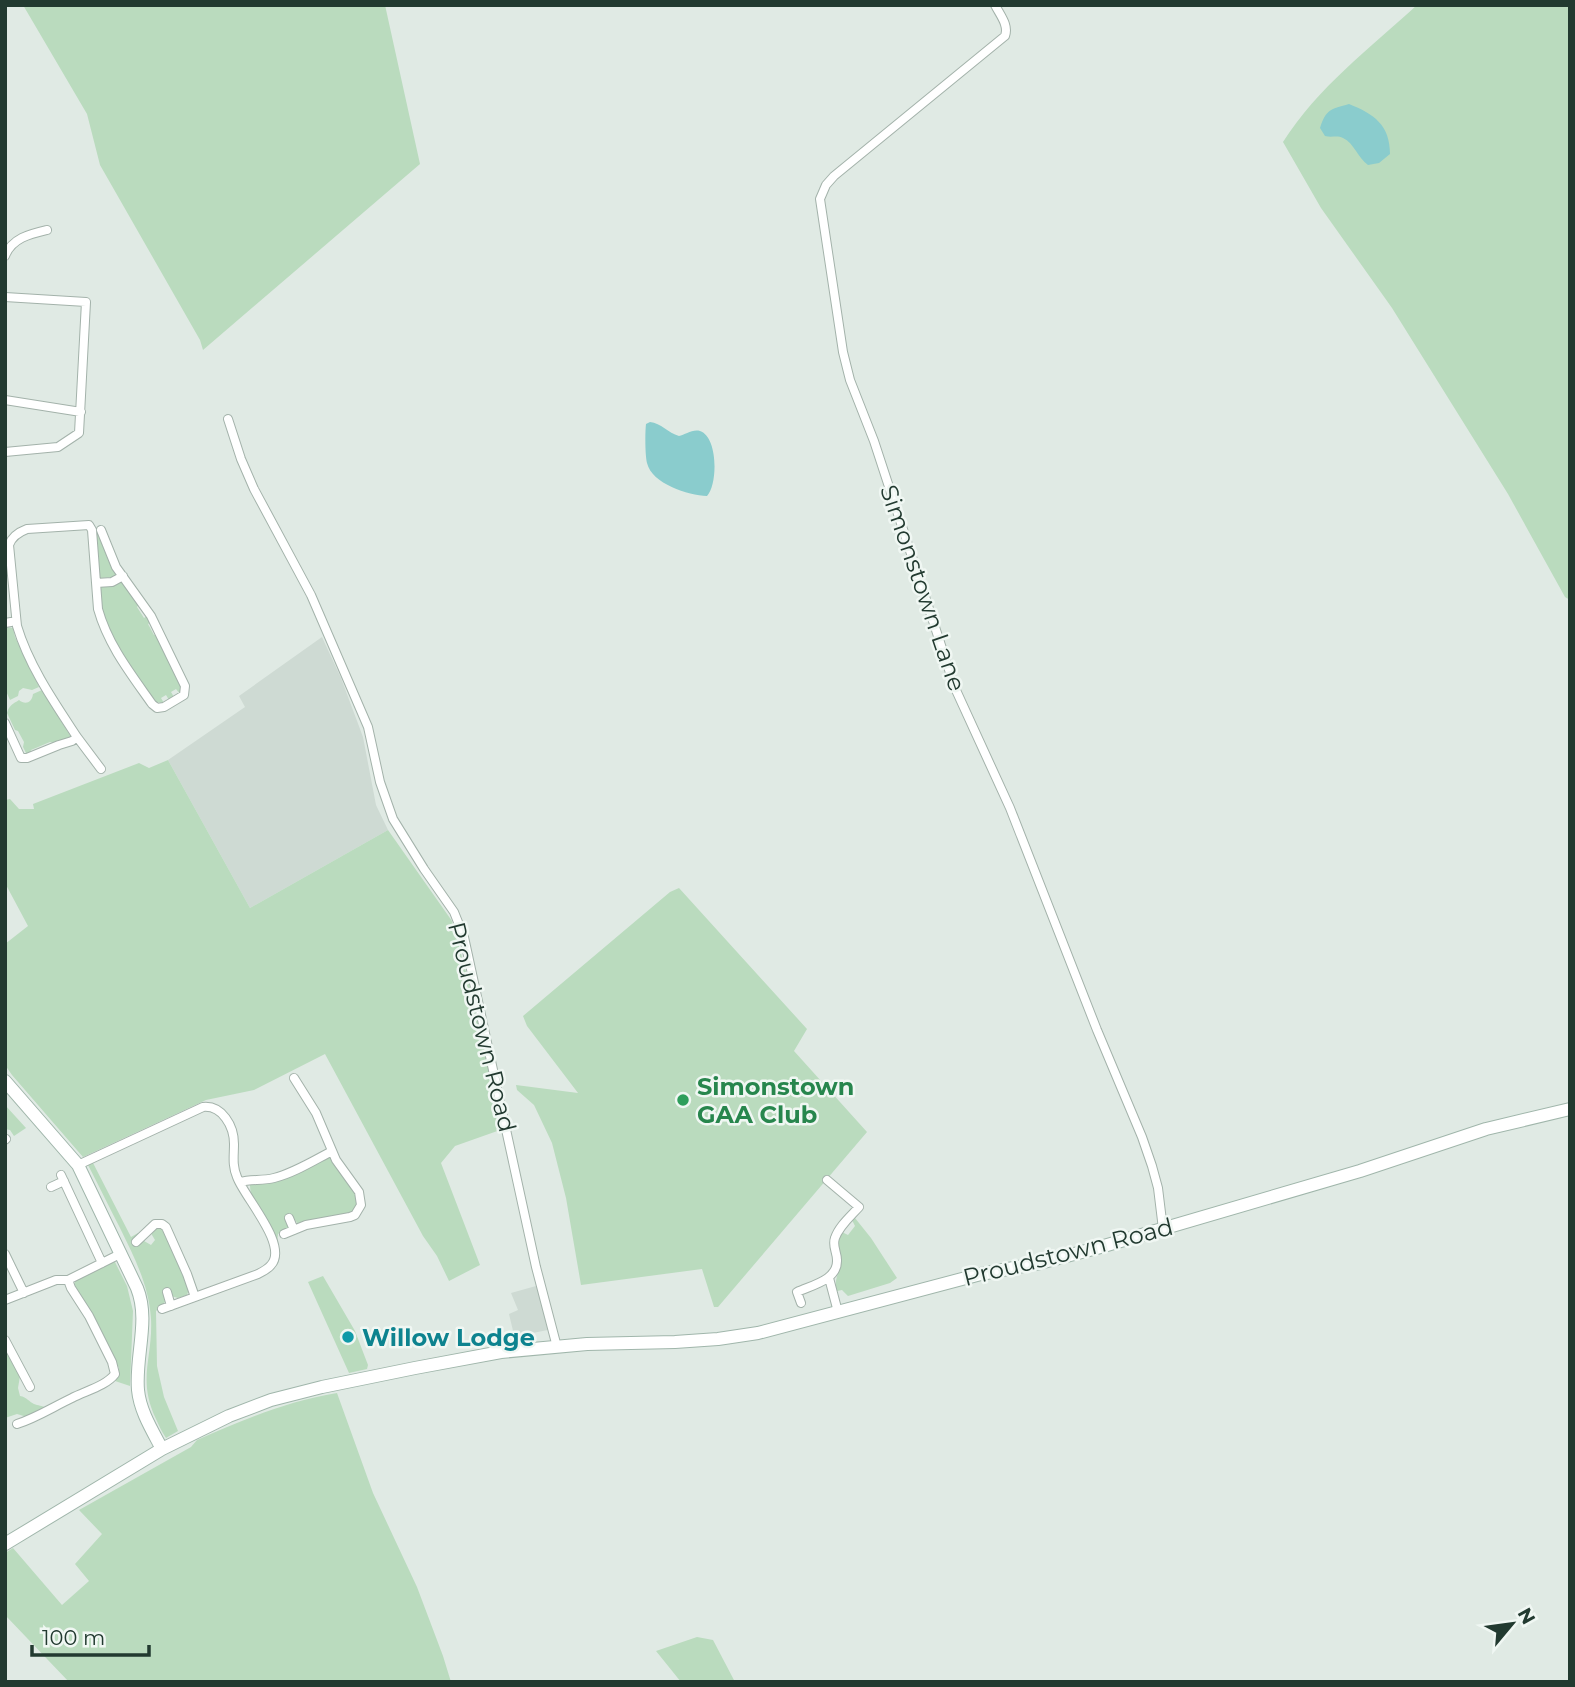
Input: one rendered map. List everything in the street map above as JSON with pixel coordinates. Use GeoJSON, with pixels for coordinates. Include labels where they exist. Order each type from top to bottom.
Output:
{"type":"FeatureCollection","features":[{"type":"Feature","properties":{"kind":"main road"},"geometry":{"type":"LineString","coordinates":[[5,1081],[78,1165],[140,1293],[143,1311],[137,1369],[138,1391],[141,1407],[162,1449]]}},
{"type":"Feature","properties":{"kind":"main road","name":"Proudstown Road"},"geometry":{"type":"LineString","coordinates":[[5,1544],[162,1449],[229,1416],[280,1397],[501,1352],[587,1344],[718,1339],[758,1333],[981,1274],[1040,1263],[1360,1171],[1486,1129],[1570,1109]]}},
{"type":"Feature","properties":{"kind":"street","name":"Simonstown Lane"},"geometry":{"type":"LineString","coordinates":[[995,5],[1006,26],[1005,36],[834,176],[826,185],[820,199],[843,352],[850,380],[874,441],[956,688],[1010,808],[1145,1147],[1158,1188],[1163,1229]]}},
{"type":"Feature","properties":{"kind":"street"},"geometry":{"type":"LineString","coordinates":[[5,256],[8,247],[26,235],[47,230]]}},
{"type":"Feature","properties":{"kind":"street"},"geometry":{"type":"LineString","coordinates":[[5,297],[86,302],[79,433],[58,447],[5,452]]}},
{"type":"Feature","properties":{"kind":"street"},"geometry":{"type":"LineString","coordinates":[[5,400],[81,412]]}},
{"type":"Feature","properties":{"kind":"street","name":"Proudstown Road"},"geometry":{"type":"LineString","coordinates":[[228,419],[254,489],[311,595],[368,727],[380,782],[393,819],[454,912],[464,937],[536,1267],[557,1347]]}},
{"type":"Feature","properties":{"kind":"street"},"geometry":{"type":"LineString","coordinates":[[101,530],[116,567],[151,616],[185,686],[184,695],[164,707],[157,708],[152,704],[114,648],[101,618],[92,530],[89,525],[27,530],[20,532],[7,545],[20,637],[44,686],[101,769]]}},
{"type":"Feature","properties":{"kind":"street"},"geometry":{"type":"LineString","coordinates":[[96,583],[112,582],[123,576]]}},
{"type":"Feature","properties":{"kind":"street"},"geometry":{"type":"LineString","coordinates":[[5,723],[21,758],[27,758],[77,737]]}},
{"type":"Feature","properties":{"kind":"street"},"geometry":{"type":"LineString","coordinates":[[284,1234],[317,1222],[350,1217],[361,1205],[359,1192],[336,1160],[323,1125],[294,1078]]}},
{"type":"Feature","properties":{"kind":"street"},"geometry":{"type":"LineString","coordinates":[[301,1089],[311,1083]]}},
{"type":"Feature","properties":{"kind":"street"},"geometry":{"type":"LineString","coordinates":[[78,1165],[200,1108],[216,1108],[230,1126],[234,1143],[234,1166],[240,1182],[269,1232],[276,1253],[275,1260],[258,1274],[162,1309]]}},
{"type":"Feature","properties":{"kind":"street"},"geometry":{"type":"LineString","coordinates":[[240,1182],[284,1175],[332,1151]]}},
{"type":"Feature","properties":{"kind":"street"},"geometry":{"type":"LineString","coordinates":[[51,1186],[62,1178],[102,1263]]}},
{"type":"Feature","properties":{"kind":"street"},"geometry":{"type":"LineString","coordinates":[[801,1303],[797,1292],[833,1274],[837,1257],[834,1245],[836,1234],[859,1207],[827,1180]]}},
{"type":"Feature","properties":{"kind":"street"},"geometry":{"type":"LineString","coordinates":[[289,1218],[294,1230]]}},
{"type":"Feature","properties":{"kind":"street"},"geometry":{"type":"LineString","coordinates":[[136,1242],[159,1223],[166,1227],[195,1297]]}},
{"type":"Feature","properties":{"kind":"street"},"geometry":{"type":"LineString","coordinates":[[144,1235],[152,1242]]}},
{"type":"Feature","properties":{"kind":"street"},"geometry":{"type":"LineString","coordinates":[[5,1300],[56,1280],[68,1280],[122,1253]]}},
{"type":"Feature","properties":{"kind":"street"},"geometry":{"type":"LineString","coordinates":[[5,1254],[24,1293]]}},
{"type":"Feature","properties":{"kind":"street"},"geometry":{"type":"LineString","coordinates":[[829,1278],[838,1312]]}},
{"type":"Feature","properties":{"kind":"street"},"geometry":{"type":"LineString","coordinates":[[16,1424],[30,1420],[110,1380],[116,1374],[89,1316],[68,1280]]}},
{"type":"Feature","properties":{"kind":"street"},"geometry":{"type":"LineString","coordinates":[[167,1292],[171,1306]]}},
{"type":"Feature","properties":{"kind":"street"},"geometry":{"type":"LineString","coordinates":[[5,1340],[30,1387]]}},
{"type":"Feature","properties":{"kind":"shaded area"},"geometry":{"type":"Polygon","coordinates":[[[322,637],[363,737],[376,805],[388,830],[250,908],[168,760],[245,707],[239,696],[322,637]]]}},
{"type":"Feature","properties":{"kind":"shaded area"},"geometry":{"type":"Polygon","coordinates":[[[536,1286],[542,1288],[553,1329],[514,1335],[509,1314],[518,1310],[511,1293],[536,1286]]]}},
{"type":"Feature","properties":{"kind":"green space"},"geometry":{"type":"Polygon","coordinates":[[[23,5],[385,5],[420,164],[203,350],[200,340],[100,165],[87,114],[23,5]]]}},
{"type":"Feature","properties":{"kind":"green space"},"geometry":{"type":"Polygon","coordinates":[[[1417,5],[1570,5],[1570,600],[1565,597],[1508,494],[1392,308],[1321,208],[1283,142],[1328,86],[1417,5]]]}},
{"type":"Feature","properties":{"kind":"green space"},"geometry":{"type":"Polygon","coordinates":[[[95,530],[116,573],[115,577],[101,578],[98,574],[95,530]]]}},
{"type":"Feature","properties":{"kind":"green space"},"geometry":{"type":"Polygon","coordinates":[[[121,582],[139,604],[137,607],[144,618],[147,616],[151,622],[148,624],[154,635],[157,635],[182,687],[180,694],[176,689],[171,692],[174,697],[169,700],[166,695],[161,698],[164,703],[155,702],[118,649],[103,614],[100,589],[102,586],[121,582]]]}},
{"type":"Feature","properties":{"kind":"green space"},"geometry":{"type":"Polygon","coordinates":[[[5,627],[13,628],[39,687],[32,690],[23,688],[18,696],[10,700],[5,689],[5,627]]]}},
{"type":"Feature","properties":{"kind":"green space"},"geometry":{"type":"Polygon","coordinates":[[[42,690],[71,737],[50,742],[31,750],[30,754],[26,753],[24,742],[7,713],[19,700],[28,702],[33,694],[42,690]]]}},
{"type":"Feature","properties":{"kind":"green space"},"geometry":{"type":"Polygon","coordinates":[[[168,760],[250,908],[388,830],[452,921],[503,1129],[455,1146],[441,1163],[480,1265],[449,1281],[325,1054],[254,1090],[206,1100],[83,1157],[5,1065],[5,944],[28,926],[5,883],[5,800],[10,799],[19,809],[34,809],[33,804],[139,763],[149,768],[168,760]]]}},
{"type":"Feature","properties":{"kind":"green space","name":"Simonstown GAA Club"},"geometry":{"type":"Polygon","coordinates":[[[679,888],[807,1029],[794,1051],[867,1132],[718,1307],[714,1307],[702,1269],[581,1285],[566,1198],[552,1143],[534,1105],[517,1090],[516,1085],[578,1093],[527,1026],[523,1016],[670,892],[679,888]]]}},
{"type":"Feature","properties":{"kind":"green space"},"geometry":{"type":"Polygon","coordinates":[[[5,1105],[26,1128],[14,1136],[10,1130],[5,1129],[5,1105]]]}},
{"type":"Feature","properties":{"kind":"green space"},"geometry":{"type":"Polygon","coordinates":[[[328,1157],[357,1195],[357,1208],[338,1216],[298,1224],[292,1216],[286,1219],[289,1228],[278,1234],[277,1244],[253,1199],[250,1184],[282,1179],[328,1157]]]}},
{"type":"Feature","properties":{"kind":"green space"},"geometry":{"type":"Polygon","coordinates":[[[92,1161],[131,1237],[138,1233],[139,1242],[144,1241],[151,1245],[155,1240],[151,1231],[157,1227],[163,1229],[189,1289],[187,1295],[178,1298],[164,1294],[165,1302],[156,1311],[157,1366],[164,1397],[178,1431],[166,1438],[150,1405],[147,1392],[151,1319],[147,1295],[140,1272],[88,1165],[92,1161]]]}},
{"type":"Feature","properties":{"kind":"green space"},"geometry":{"type":"Polygon","coordinates":[[[855,1218],[897,1278],[890,1283],[848,1296],[842,1290],[837,1291],[836,1287],[840,1262],[837,1240],[842,1232],[848,1235],[855,1226],[852,1220],[855,1218]]]}},
{"type":"Feature","properties":{"kind":"green space"},"geometry":{"type":"Polygon","coordinates":[[[114,1260],[127,1286],[133,1311],[130,1386],[115,1381],[119,1368],[74,1284],[76,1280],[114,1260]]]}},
{"type":"Feature","properties":{"kind":"green space"},"geometry":{"type":"Polygon","coordinates":[[[323,1276],[355,1331],[368,1365],[367,1369],[349,1373],[308,1282],[323,1276]]]}},
{"type":"Feature","properties":{"kind":"green space"},"geometry":{"type":"Polygon","coordinates":[[[5,1347],[20,1376],[20,1396],[46,1408],[27,1417],[17,1414],[5,1418],[5,1347]]]}},
{"type":"Feature","properties":{"kind":"green space"},"geometry":{"type":"Polygon","coordinates":[[[337,1393],[373,1493],[417,1587],[451,1682],[69,1682],[5,1615],[5,1553],[13,1548],[62,1605],[89,1581],[75,1564],[102,1534],[79,1510],[191,1447],[197,1440],[283,1406],[337,1393]]]}},
{"type":"Feature","properties":{"kind":"green space"},"geometry":{"type":"Polygon","coordinates":[[[697,1637],[713,1640],[735,1682],[681,1682],[656,1651],[697,1637]]]}},
{"type":"Feature","properties":{"kind":"water"},"geometry":{"type":"Polygon","coordinates":[[[1349,104],[1366,112],[1384,128],[1390,154],[1379,163],[1368,165],[1347,140],[1325,136],[1320,128],[1330,111],[1349,104]]]}},
{"type":"Feature","properties":{"kind":"water"},"geometry":{"type":"Polygon","coordinates":[[[650,422],[679,436],[691,431],[700,431],[706,435],[714,461],[713,482],[707,496],[672,487],[650,470],[645,443],[646,424],[650,422]]]}},
{"type":"Feature","properties":{"kind":"place","name":"Simonstown GAA Club"},"geometry":{"type":"Point","coordinates":[683,1100]}},
{"type":"Feature","properties":{"kind":"place","name":"Willow Lodge"},"geometry":{"type":"Point","coordinates":[348,1337]}}]}
